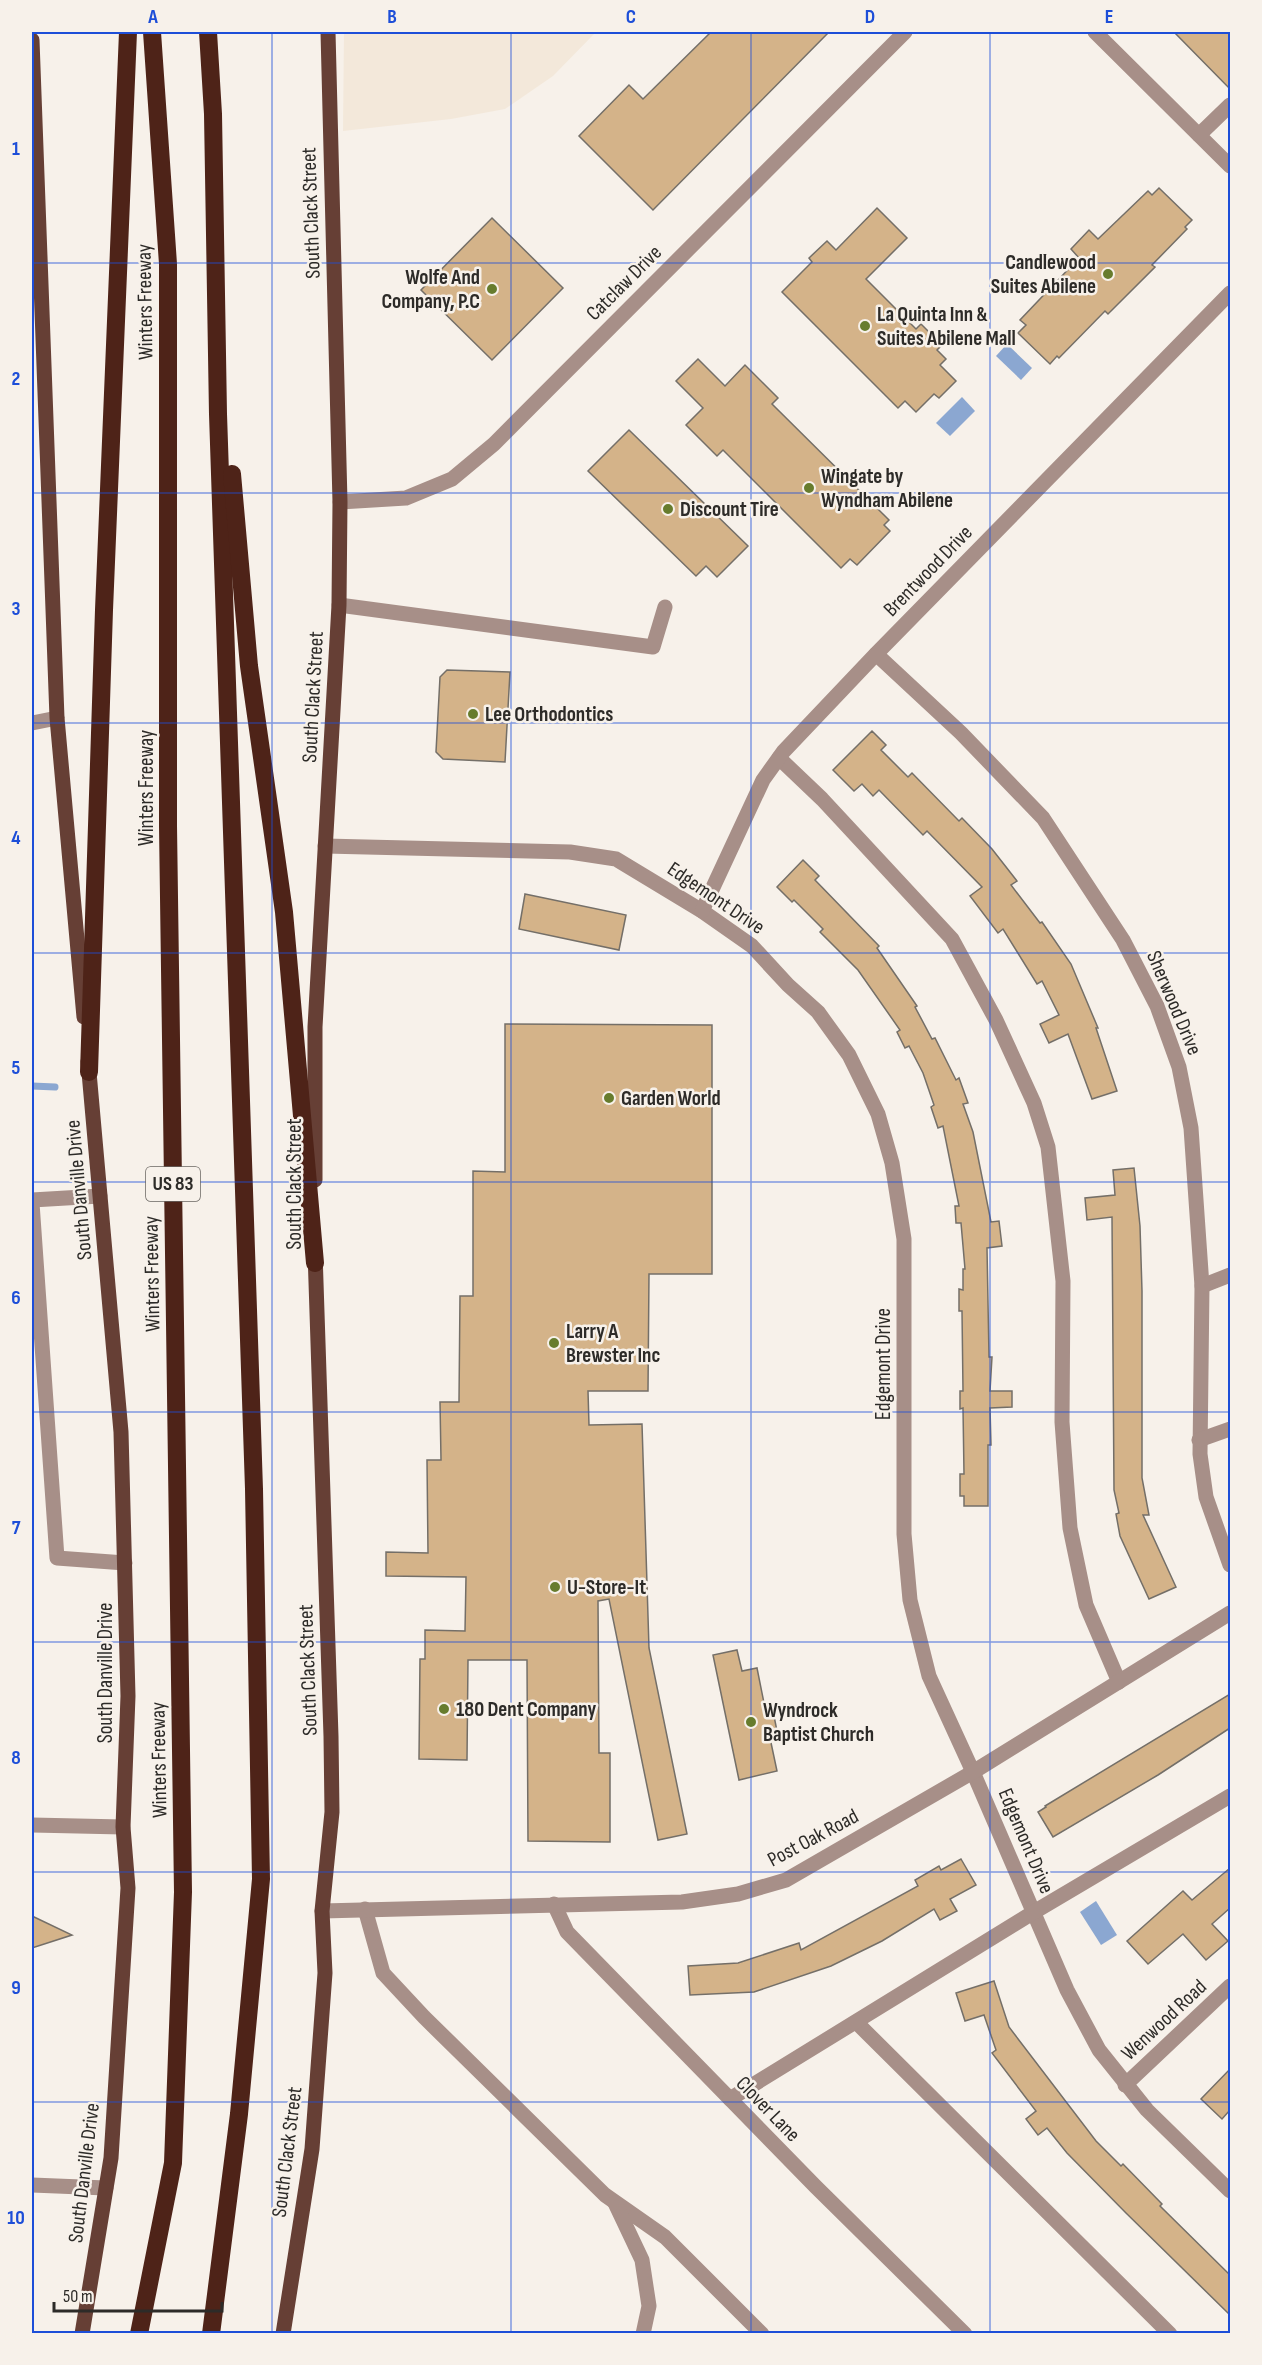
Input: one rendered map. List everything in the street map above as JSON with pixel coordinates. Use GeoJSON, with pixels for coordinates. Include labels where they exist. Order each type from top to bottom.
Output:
{"type":"FeatureCollection","features":[{"type":"Feature","properties":{"kind":"highway"},"geometry":{"type":"LineString","coordinates":[[89,1072],[103,621],[128,32]]}},
{"type":"Feature","properties":{"kind":"highway","name":"Winters Freeway"},"geometry":{"type":"LineString","coordinates":[[139,2334],[173,2163],[183,1892],[168,826],[168,264],[152,32]]}},
{"type":"Feature","properties":{"kind":"highway"},"geometry":{"type":"LineString","coordinates":[[208,32],[213,114],[216,288],[254,1489],[261,1879],[239,2114],[211,2334]]}},
{"type":"Feature","properties":{"kind":"highway"},"geometry":{"type":"LineString","coordinates":[[216,288],[249,666],[284,912],[315,1263]]}},
{"type":"Feature","properties":{"kind":"main road","name":"South Clack Street"},"geometry":{"type":"LineString","coordinates":[[283,2334],[312,2149],[325,1973],[322,1911],[332,1812],[332,1736],[315,1263],[315,1027],[339,605],[340,502],[328,32]]}},
{"type":"Feature","properties":{"kind":"main road","name":"South Danville Drive"},"geometry":{"type":"LineString","coordinates":[[32,40],[57,718],[121,1432],[128,1696],[123,1827],[128,1888],[111,2158],[82,2334]]}},
{"type":"Feature","properties":{"kind":"street","name":"Catclaw Drive"},"geometry":{"type":"LineString","coordinates":[[340,502],[406,498],[452,479],[461,472],[494,444],[905,32]]}},
{"type":"Feature","properties":{"kind":"street"},"geometry":{"type":"LineString","coordinates":[[1095,32],[1230,166]]}},
{"type":"Feature","properties":{"kind":"street"},"geometry":{"type":"LineString","coordinates":[[1199,135],[1230,105]]}},
{"type":"Feature","properties":{"kind":"street","name":"Brentwood Drive"},"geometry":{"type":"LineString","coordinates":[[702,911],[763,780],[779,758],[876,654],[1230,293]]}},
{"type":"Feature","properties":{"kind":"street"},"geometry":{"type":"LineString","coordinates":[[339,605],[653,647],[665,607]]}},
{"type":"Feature","properties":{"kind":"street","name":"Sherwood Drive"},"geometry":{"type":"LineString","coordinates":[[876,654],[961,733],[1043,818],[1124,940],[1157,1006],[1179,1067],[1191,1128],[1202,1286],[1200,1440],[1206,1497],[1230,1566]]}},
{"type":"Feature","properties":{"kind":"street"},"geometry":{"type":"LineString","coordinates":[[32,723],[57,718]]}},
{"type":"Feature","properties":{"kind":"street"},"geometry":{"type":"LineString","coordinates":[[779,758],[861,839],[952,939],[996,1020],[1034,1103],[1048,1147],[1064,1281],[1062,1422],[1070,1528],[1086,1605],[1119,1682]]}},
{"type":"Feature","properties":{"kind":"street","name":"Edgemont Drive"},"geometry":{"type":"LineString","coordinates":[[325,846],[570,852],[616,859],[702,911],[752,946],[788,985],[818,1012],[849,1054],[878,1114],[892,1163],[904,1239],[904,1534],[910,1600],[929,1676],[1067,1990],[1099,2050],[1147,2110],[1230,2190]]}},
{"type":"Feature","properties":{"kind":"street"},"geometry":{"type":"LineString","coordinates":[[100,1196],[32,1202],[57,1558],[125,1563]]}},
{"type":"Feature","properties":{"kind":"street"},"geometry":{"type":"LineString","coordinates":[[1202,1286],[1230,1275]]}},
{"type":"Feature","properties":{"kind":"street"},"geometry":{"type":"LineString","coordinates":[[1200,1440],[1230,1429]]}},
{"type":"Feature","properties":{"kind":"street","name":"Post Oak Road"},"geometry":{"type":"LineString","coordinates":[[322,1911],[682,1902],[738,1894],[786,1880],[973,1772],[1230,1613]]}},
{"type":"Feature","properties":{"kind":"street"},"geometry":{"type":"LineString","coordinates":[[730,2099],[1034,1912],[1230,1796]]}},
{"type":"Feature","properties":{"kind":"street"},"geometry":{"type":"LineString","coordinates":[[32,1825],[123,1827]]}},
{"type":"Feature","properties":{"kind":"street","name":"Clover Lane"},"geometry":{"type":"LineString","coordinates":[[554,1904],[567,1932],[964,2334]]}},
{"type":"Feature","properties":{"kind":"street"},"geometry":{"type":"LineString","coordinates":[[365,1909],[383,1973],[424,2018],[610,2198],[664,2237],[762,2334]]}},
{"type":"Feature","properties":{"kind":"street","name":"Wenwood Road"},"geometry":{"type":"LineString","coordinates":[[1125,2085],[1230,1986]]}},
{"type":"Feature","properties":{"kind":"street"},"geometry":{"type":"LineString","coordinates":[[856,2022],[1170,2334]]}},
{"type":"Feature","properties":{"kind":"street"},"geometry":{"type":"LineString","coordinates":[[32,2185],[106,2188]]}},
{"type":"Feature","properties":{"kind":"street"},"geometry":{"type":"LineString","coordinates":[[610,2198],[642,2260],[650,2306],[643,2334]]}},
{"type":"Feature","properties":{"kind":"shaded area"},"geometry":{"type":"Polygon","coordinates":[[[344,32],[596,32],[553,76],[505,109],[451,119],[343,131],[344,32]]]}},
{"type":"Feature","properties":{"kind":"water"},"geometry":{"type":"Polygon","coordinates":[[[1007,344],[1032,368],[1021,380],[996,356],[1007,344]]]}},
{"type":"Feature","properties":{"kind":"water"},"geometry":{"type":"Polygon","coordinates":[[[962,397],[975,411],[950,436],[936,423],[962,397]]]}},
{"type":"Feature","properties":{"kind":"water"},"geometry":{"type":"Polygon","coordinates":[[[1096,1901],[1117,1935],[1101,1945],[1080,1912],[1096,1901]]]}},
{"type":"Feature","properties":{"kind":"building"},"geometry":{"type":"Polygon","coordinates":[[[711,32],[829,32],[653,210],[579,136],[629,85],[643,99],[711,32]]]}},
{"type":"Feature","properties":{"kind":"building"},"geometry":{"type":"Polygon","coordinates":[[[1174,32],[1230,32],[1230,89],[1174,32]]]}},
{"type":"Feature","properties":{"kind":"building","name":"Candlewood Suites Abilene"},"geometry":{"type":"Polygon","coordinates":[[[1159,188],[1192,220],[1185,227],[1187,229],[1152,265],[1155,267],[1108,314],[1105,311],[1059,358],[1057,356],[1050,364],[1018,333],[1026,325],[1020,320],[1079,258],[1071,249],[1089,230],[1098,239],[1148,191],[1152,195],[1159,188]]]}},
{"type":"Feature","properties":{"kind":"building","name":"La Quinta Inn & Suites Abilene Mall"},"geometry":{"type":"Polygon","coordinates":[[[877,208],[907,238],[866,279],[916,329],[921,324],[942,345],[937,350],[946,359],[940,365],[956,381],[939,398],[934,394],[916,412],[905,401],[898,408],[782,292],[812,262],[809,258],[827,241],[836,250],[877,208]]]}},
{"type":"Feature","properties":{"kind":"building","name":"Wolfe And Company, P.C"},"geometry":{"type":"Polygon","coordinates":[[[492,218],[563,288],[492,360],[421,290],[492,218]]]}},
{"type":"Feature","properties":{"kind":"building","name":"Wingate by Wyndham Abilene"},"geometry":{"type":"Polygon","coordinates":[[[698,359],[725,386],[745,365],[778,398],[772,404],[889,520],[884,525],[890,531],[857,565],[850,559],[841,568],[723,450],[717,456],[686,425],[703,408],[676,381],[698,359]]]}},
{"type":"Feature","properties":{"kind":"building","name":"Discount Tire"},"geometry":{"type":"Polygon","coordinates":[[[629,430],[748,546],[717,577],[706,566],[696,576],[588,471],[629,430]]]}},
{"type":"Feature","properties":{"kind":"building","name":"Lee Orthodontics"},"geometry":{"type":"Polygon","coordinates":[[[447,670],[510,672],[505,762],[443,759],[436,752],[440,677],[447,670]]]}},
{"type":"Feature","properties":{"kind":"building"},"geometry":{"type":"Polygon","coordinates":[[[872,731],[886,745],[881,750],[908,777],[912,773],[959,821],[962,818],[992,849],[1017,881],[1011,885],[1040,923],[1042,922],[1071,964],[1098,1028],[1096,1028],[1117,1091],[1092,1099],[1068,1034],[1049,1043],[1040,1024],[1059,1015],[1042,981],[1037,984],[1003,929],[998,933],[970,896],[982,887],[927,831],[923,835],[879,790],[873,796],[862,784],[854,791],[833,770],[872,731]]]}},
{"type":"Feature","properties":{"kind":"building"},"geometry":{"type":"Polygon","coordinates":[[[803,860],[819,876],[815,880],[879,946],[877,948],[917,1006],[915,1007],[932,1039],[935,1038],[956,1080],[959,1078],[968,1103],[963,1104],[973,1132],[991,1222],[999,1221],[1002,1246],[987,1248],[989,1357],[992,1357],[990,1391],[1012,1391],[1012,1407],[990,1408],[988,1506],[964,1506],[964,1496],[960,1496],[960,1474],[964,1474],[963,1408],[960,1409],[960,1391],[963,1391],[962,1311],[959,1311],[959,1289],[963,1290],[963,1269],[965,1269],[961,1223],[956,1223],[955,1206],[959,1206],[943,1126],[938,1128],[931,1107],[934,1105],[923,1073],[909,1046],[905,1048],[897,1032],[900,1030],[858,970],[820,932],[823,929],[794,900],[792,902],[777,887],[803,860]]]}},
{"type":"Feature","properties":{"kind":"building"},"geometry":{"type":"Polygon","coordinates":[[[525,894],[626,915],[619,950],[519,929],[525,894]]]}},
{"type":"Feature","properties":{"kind":"building"},"geometry":{"type":"Polygon","coordinates":[[[505,1024],[712,1025],[712,1274],[649,1274],[648,1391],[588,1391],[589,1425],[642,1424],[649,1648],[687,1834],[658,1840],[609,1599],[598,1601],[599,1753],[610,1753],[610,1842],[528,1841],[527,1660],[468,1660],[467,1760],[419,1759],[420,1659],[425,1659],[425,1630],[465,1631],[466,1577],[386,1576],[386,1552],[428,1553],[427,1460],[441,1460],[440,1402],[459,1402],[460,1296],[473,1296],[473,1171],[505,1172],[505,1024]]]}},
{"type":"Feature","properties":{"kind":"building"},"geometry":{"type":"Polygon","coordinates":[[[1134,1168],[1140,1226],[1142,1291],[1142,1478],[1149,1515],[1143,1515],[1176,1587],[1149,1599],[1120,1536],[1116,1514],[1119,1513],[1114,1490],[1112,1217],[1087,1220],[1085,1198],[1115,1195],[1113,1170],[1134,1168]]]}},
{"type":"Feature","properties":{"kind":"building","name":"Wyndrock Baptist Church"},"geometry":{"type":"Polygon","coordinates":[[[737,1650],[742,1671],[757,1668],[765,1708],[772,1706],[778,1736],[770,1738],[777,1771],[739,1780],[713,1655],[737,1650]]]}},
{"type":"Feature","properties":{"kind":"building"},"geometry":{"type":"Polygon","coordinates":[[[1230,1694],[1230,1728],[1158,1775],[1053,1837],[1038,1812],[1045,1806],[1230,1694]]]}},
{"type":"Feature","properties":{"kind":"building"},"geometry":{"type":"Polygon","coordinates":[[[961,1859],[976,1885],[950,1899],[957,1911],[940,1920],[934,1909],[882,1941],[831,1966],[754,1992],[690,1995],[688,1966],[738,1963],[799,1943],[801,1950],[918,1886],[915,1880],[939,1866],[941,1870],[961,1859]]]}},
{"type":"Feature","properties":{"kind":"building"},"geometry":{"type":"Polygon","coordinates":[[[1230,1868],[1230,1908],[1212,1924],[1228,1941],[1206,1960],[1183,1934],[1148,1964],[1127,1941],[1183,1891],[1192,1900],[1230,1868]]]}},
{"type":"Feature","properties":{"kind":"building"},"geometry":{"type":"Polygon","coordinates":[[[32,1916],[72,1935],[32,1948],[32,1916]]]}},
{"type":"Feature","properties":{"kind":"building"},"geometry":{"type":"Polygon","coordinates":[[[994,1981],[1009,2027],[1096,2141],[1121,2166],[1123,2164],[1162,2204],[1160,2206],[1230,2275],[1230,2315],[1067,2153],[1047,2128],[1038,2135],[1026,2119],[1036,2111],[992,2053],[996,2050],[984,2015],[965,2021],[956,1993],[994,1981]]]}},
{"type":"Feature","properties":{"kind":"building"},"geometry":{"type":"Polygon","coordinates":[[[1230,2069],[1230,2110],[1222,2119],[1201,2099],[1230,2069]]]}},
{"type":"Feature","properties":{"kind":"waterway"},"geometry":{"type":"LineString","coordinates":[[32,1086],[55,1087]]}},
{"type":"Feature","properties":{"kind":"place","name":"Candlewood Suites Abilene"},"geometry":{"type":"Point","coordinates":[1108,274]}},
{"type":"Feature","properties":{"kind":"place","name":"Wolfe And Company, P.C"},"geometry":{"type":"Point","coordinates":[492,289]}},
{"type":"Feature","properties":{"kind":"place","name":"La Quinta Inn & Suites Abilene Mall"},"geometry":{"type":"Point","coordinates":[865,326]}},
{"type":"Feature","properties":{"kind":"place","name":"Wingate by Wyndham Abilene"},"geometry":{"type":"Point","coordinates":[809,488]}},
{"type":"Feature","properties":{"kind":"place","name":"Discount Tire"},"geometry":{"type":"Point","coordinates":[668,509]}},
{"type":"Feature","properties":{"kind":"place","name":"Lee Orthodontics"},"geometry":{"type":"Point","coordinates":[473,714]}},
{"type":"Feature","properties":{"kind":"place","name":"Garden World"},"geometry":{"type":"Point","coordinates":[609,1098]}},
{"type":"Feature","properties":{"kind":"place","name":"Larry A Brewster Inc"},"geometry":{"type":"Point","coordinates":[554,1343]}},
{"type":"Feature","properties":{"kind":"place","name":"U-Store-It"},"geometry":{"type":"Point","coordinates":[555,1587]}},
{"type":"Feature","properties":{"kind":"place","name":"180 Dent Company"},"geometry":{"type":"Point","coordinates":[444,1709]}},
{"type":"Feature","properties":{"kind":"place","name":"Wyndrock Baptist Church"},"geometry":{"type":"Point","coordinates":[751,1722]}}]}
